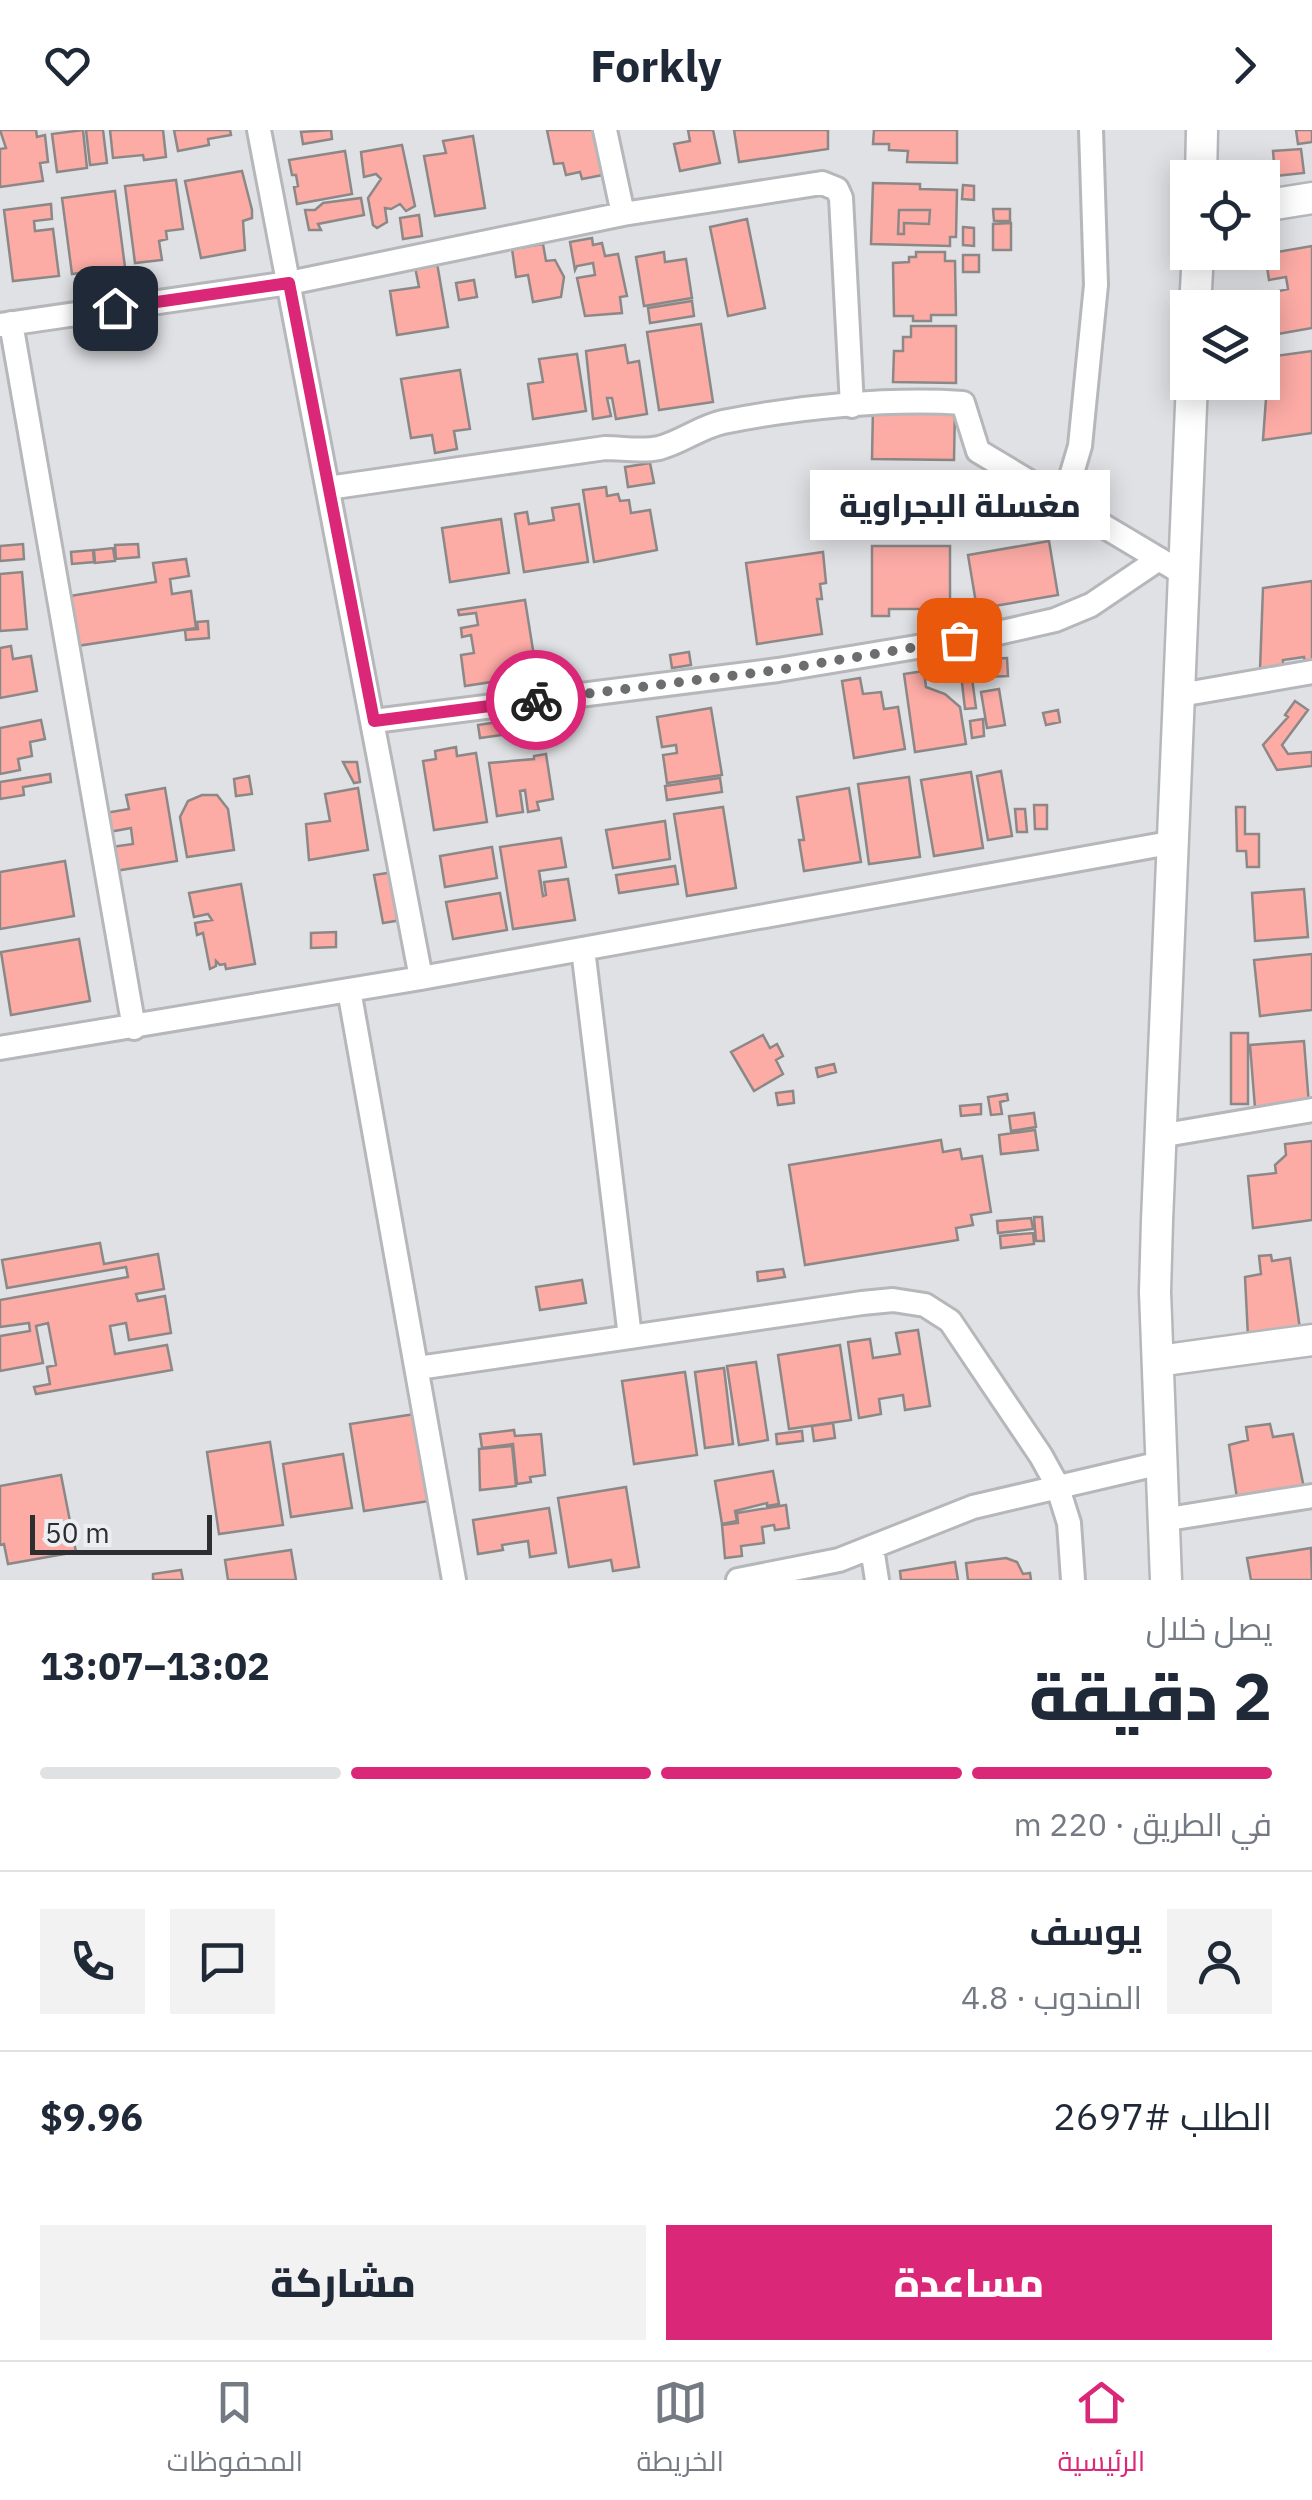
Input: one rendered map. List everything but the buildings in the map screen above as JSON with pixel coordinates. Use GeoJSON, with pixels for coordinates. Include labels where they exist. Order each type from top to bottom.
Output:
{"type":"FeatureCollection","features":[{"type":"Feature","properties":{"kind":"street"},"geometry":{"type":"LineString","coordinates":[[260,130],[421,978]]}},
{"type":"Feature","properties":{"kind":"street"},"geometry":{"type":"LineString","coordinates":[[605,130],[623,214]]}},
{"type":"Feature","properties":{"kind":"street"},"geometry":{"type":"LineString","coordinates":[[1064,500],[1080,446],[1096,285],[1091,130]]}},
{"type":"Feature","properties":{"kind":"street"},"geometry":{"type":"LineString","coordinates":[[1201,160],[1202,130]]}},
{"type":"Feature","properties":{"kind":"street"},"geometry":{"type":"LineString","coordinates":[[134,1028],[6,324],[289,283],[623,214],[822,183],[838,189],[842,208],[852,406]]}},
{"type":"Feature","properties":{"kind":"street"},"geometry":{"type":"LineString","coordinates":[[1280,203],[1312,198]]}},
{"type":"Feature","properties":{"kind":"street"},"geometry":{"type":"LineString","coordinates":[[328,488],[605,448],[648,450],[730,420],[903,399],[962,403],[978,451],[1171,566]]}},
{"type":"Feature","properties":{"kind":"street"},"geometry":{"type":"LineString","coordinates":[[1166,1580],[1156,1292],[1159,1136],[1180,695],[1171,566],[1190,400]]}},
{"type":"Feature","properties":{"kind":"street"},"geometry":{"type":"LineString","coordinates":[[374,721],[778,670],[989,635],[1055,620],[1171,566]]}},
{"type":"Feature","properties":{"kind":"street"},"geometry":{"type":"LineString","coordinates":[[1180,695],[1312,672]]}},
{"type":"Feature","properties":{"kind":"street"},"geometry":{"type":"LineString","coordinates":[[0,1048],[421,978],[1174,842]]}},
{"type":"Feature","properties":{"kind":"street"},"geometry":{"type":"LineString","coordinates":[[583,949],[630,1337]]}},
{"type":"Feature","properties":{"kind":"street"},"geometry":{"type":"LineString","coordinates":[[349,990],[454,1580]]}},
{"type":"Feature","properties":{"kind":"street"},"geometry":{"type":"LineString","coordinates":[[1159,1136],[1312,1110]]}},
{"type":"Feature","properties":{"kind":"street"},"geometry":{"type":"LineString","coordinates":[[418,1368],[862,1303],[893,1300],[925,1305],[950,1321],[1057,1485],[1068,1524],[1074,1580]]}},
{"type":"Feature","properties":{"kind":"street"},"geometry":{"type":"LineString","coordinates":[[1158,1361],[1312,1340]]}},
{"type":"Feature","properties":{"kind":"street"},"geometry":{"type":"LineString","coordinates":[[738,1580],[807,1568],[872,1548],[973,1507],[1161,1463]]}},
{"type":"Feature","properties":{"kind":"street"},"geometry":{"type":"LineString","coordinates":[[1162,1520],[1312,1496]]}},
{"type":"Feature","properties":{"kind":"street"},"geometry":{"type":"LineString","coordinates":[[872,1548],[877,1580]]}},
{"type":"Feature","properties":{"kind":"way so far"},"geometry":{"type":"LineString","coordinates":[[536,700],[778,670],[959,640]]}},
{"type":"Feature","properties":{"kind":"place","name":"مغسلة البجراوية"},"geometry":{"type":"Point","coordinates":[959,640]}},
{"type":"Feature","properties":{"kind":"route"},"geometry":{"type":"LineString","coordinates":[[115,308],[289,283],[374,721],[536,700]]}}]}
